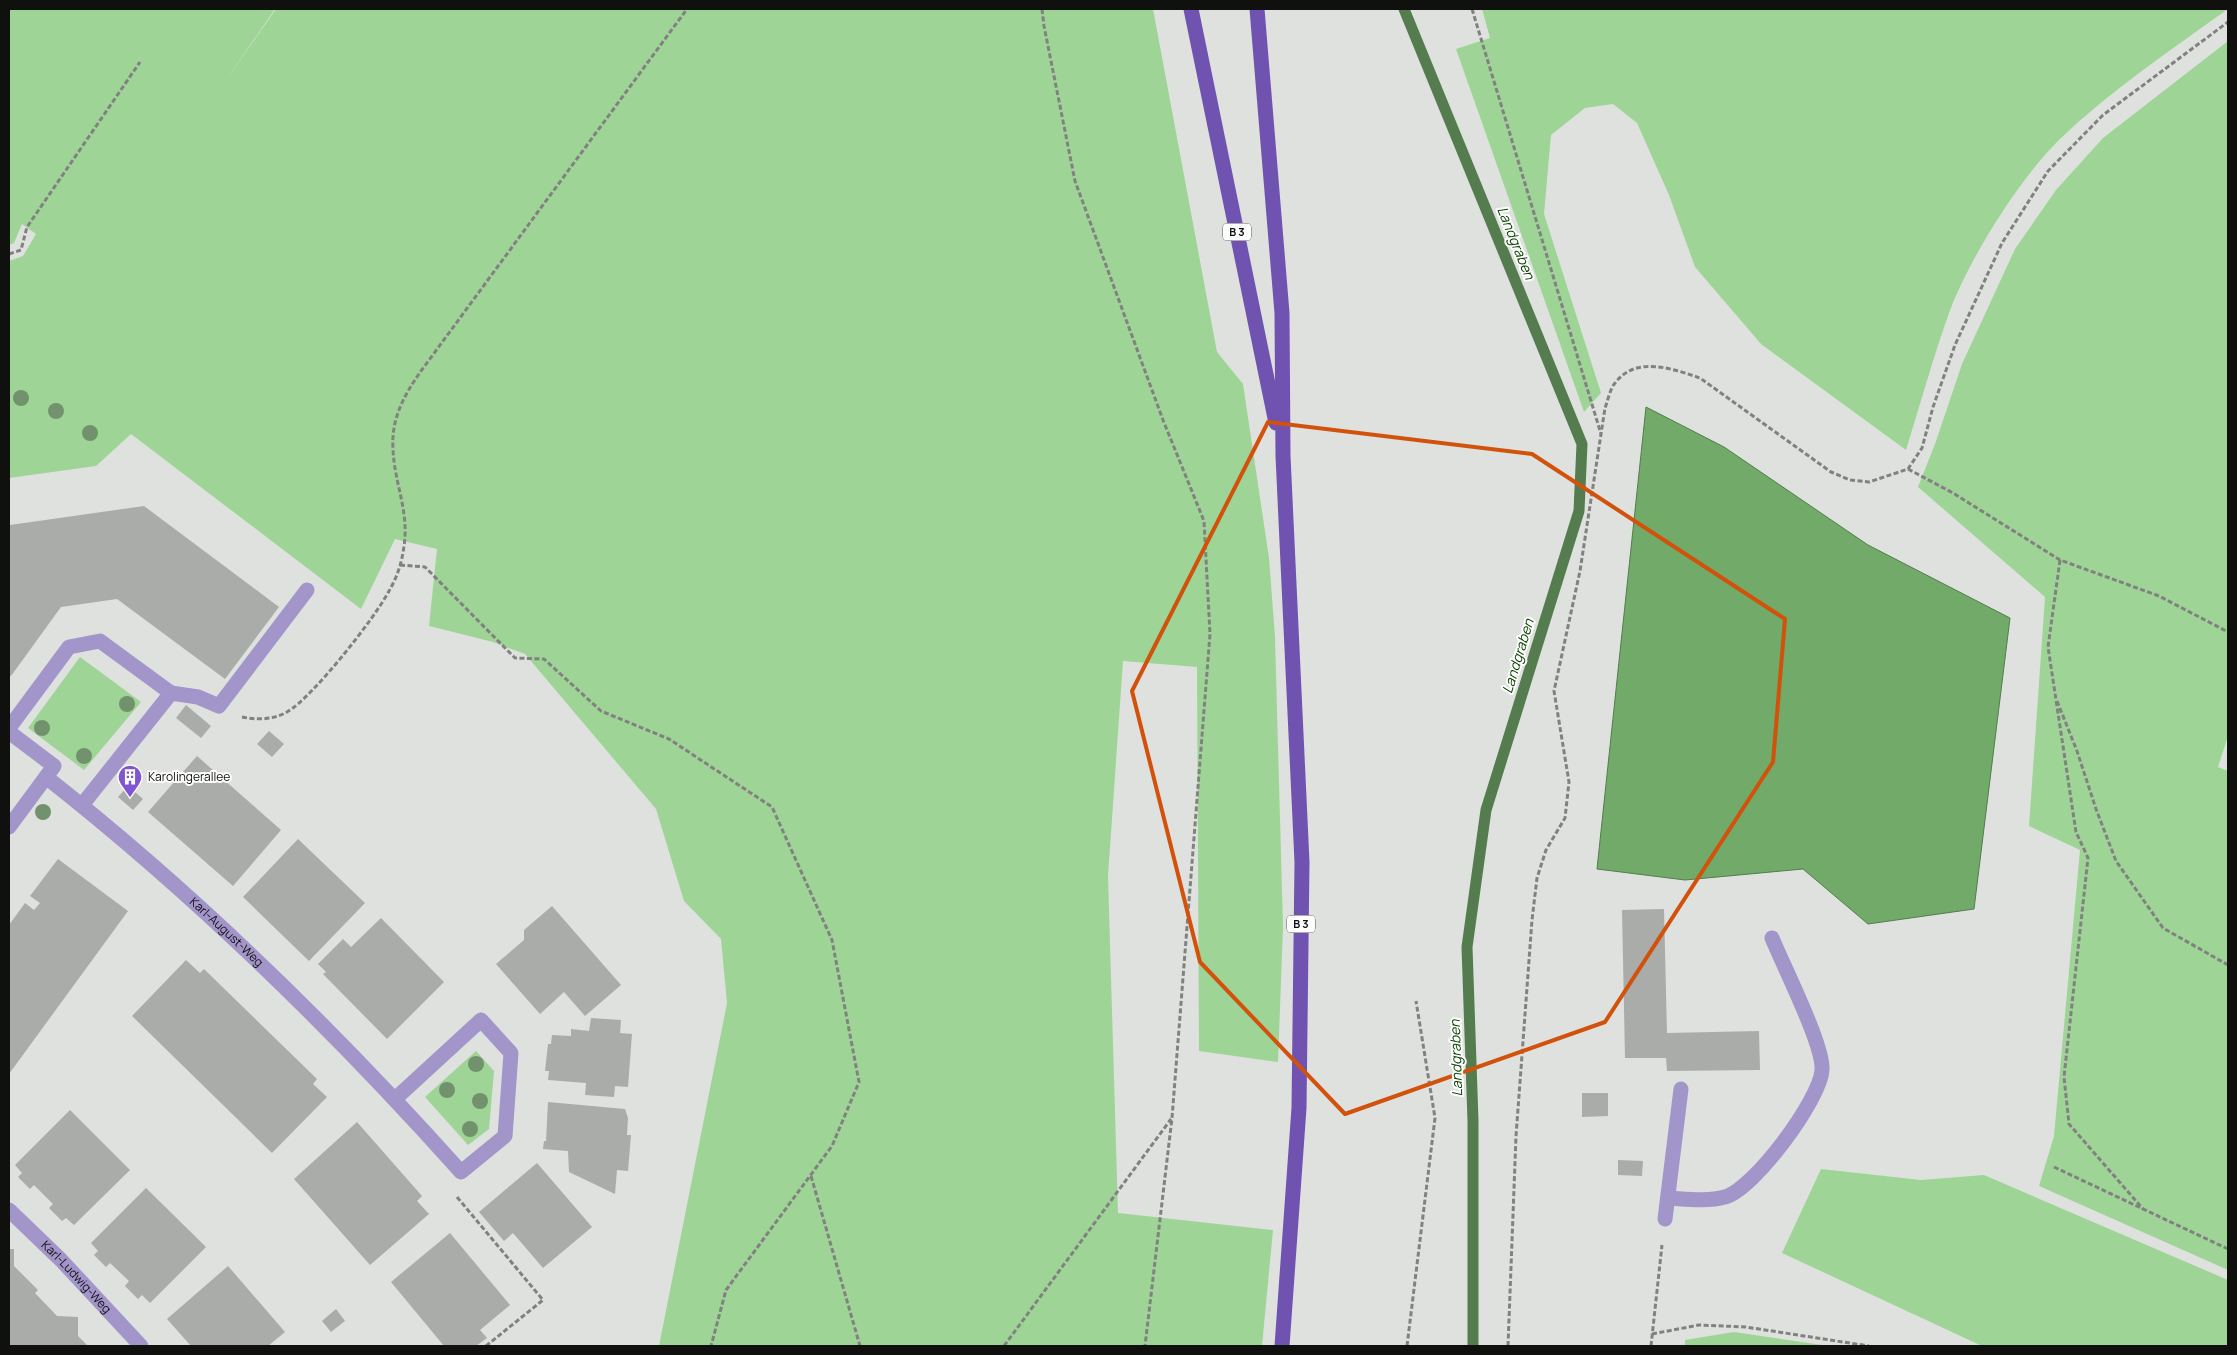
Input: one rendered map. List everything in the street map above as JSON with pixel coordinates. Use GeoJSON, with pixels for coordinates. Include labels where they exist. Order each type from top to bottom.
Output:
{"type":"FeatureCollection","features":[{"type":"Feature","properties":{"kind":"main road","name":"B 3"},"geometry":{"type":"LineString","coordinates":[[1191,9],[1283,456]]}},
{"type":"Feature","properties":{"kind":"main road","name":"B 3"},"geometry":{"type":"LineString","coordinates":[[1257,9],[1282,312],[1283,456],[1302,871],[1299,1108],[1282,1346]]}},
{"type":"Feature","properties":{"kind":"street"},"geometry":{"type":"LineString","coordinates":[[9,728],[69,647],[100,641],[171,693],[198,698],[219,706],[307,590]]}},
{"type":"Feature","properties":{"kind":"street"},"geometry":{"type":"LineString","coordinates":[[82,805],[171,693]]}},
{"type":"Feature","properties":{"kind":"street"},"geometry":{"type":"LineString","coordinates":[[9,732],[54,766],[9,827]]}},
{"type":"Feature","properties":{"kind":"street","name":"Karl-August-Weg"},"geometry":{"type":"LineString","coordinates":[[46,777],[82,805],[229,933],[395,1099],[461,1172]]}},
{"type":"Feature","properties":{"kind":"street"},"geometry":{"type":"LineString","coordinates":[[1668,1198],[1709,1199],[1725,1197],[1736,1192],[1747,1184],[1773,1155],[1818,1089],[1822,1069],[1818,1048],[1772,938]]}},
{"type":"Feature","properties":{"kind":"street"},"geometry":{"type":"LineString","coordinates":[[395,1099],[481,1020],[510,1053],[505,1136],[461,1172]]}},
{"type":"Feature","properties":{"kind":"street"},"geometry":{"type":"LineString","coordinates":[[1665,1220],[1681,1089]]}},
{"type":"Feature","properties":{"kind":"street","name":"Karl-Ludwig-Weg"},"geometry":{"type":"LineString","coordinates":[[9,1210],[61,1260],[141,1346]]}},
{"type":"Feature","properties":{"kind":"path"},"geometry":{"type":"LineString","coordinates":[[219,706],[240,716],[258,719],[282,714],[298,704],[314,688],[373,616],[389,592],[400,565],[405,537],[405,508],[393,456],[396,419],[402,401],[421,371],[688,9]]}},
{"type":"Feature","properties":{"kind":"path"},"geometry":{"type":"LineString","coordinates":[[1042,9],[1075,181],[1163,420],[1204,521],[1210,634],[1172,1118],[1145,1346]]}},
{"type":"Feature","properties":{"kind":"path"},"geometry":{"type":"LineString","coordinates":[[1472,9],[1602,435]]}},
{"type":"Feature","properties":{"kind":"path"},"geometry":{"type":"LineString","coordinates":[[1508,1346],[1516,1136],[1532,920],[1537,878],[1546,850],[1565,818],[1569,782],[1554,691],[1580,570],[1605,408],[1614,384],[1628,370],[1651,365],[1677,370],[1700,378],[1800,451],[1832,472],[1850,480],[1869,482],[1908,469],[1922,448],[1933,407],[1955,345],[2002,243],[2048,170],[2104,115],[2228,22]]}},
{"type":"Feature","properties":{"kind":"path"},"geometry":{"type":"LineString","coordinates":[[9,254],[21,250],[27,227],[140,62]]}},
{"type":"Feature","properties":{"kind":"path"},"geometry":{"type":"LineString","coordinates":[[1908,469],[1953,493],[2060,560],[2159,596],[2228,632]]}},
{"type":"Feature","properties":{"kind":"path"},"geometry":{"type":"LineString","coordinates":[[2060,560],[2048,647],[2076,832],[2088,858],[2064,1077],[2069,1124],[2143,1209]]}},
{"type":"Feature","properties":{"kind":"path"},"geometry":{"type":"LineString","coordinates":[[400,565],[425,567],[516,658],[544,660],[601,711],[668,739],[772,807],[832,940],[859,1082],[832,1146],[726,1290],[711,1346]]}},
{"type":"Feature","properties":{"kind":"path"},"geometry":{"type":"LineString","coordinates":[[2055,696],[2077,751],[2116,861],[2163,928],[2228,965]]}},
{"type":"Feature","properties":{"kind":"path"},"geometry":{"type":"LineString","coordinates":[[1407,1346],[1435,1118],[1416,1001]]}},
{"type":"Feature","properties":{"kind":"path"},"geometry":{"type":"LineString","coordinates":[[1004,1346],[1172,1118]]}},
{"type":"Feature","properties":{"kind":"path"},"geometry":{"type":"LineString","coordinates":[[2054,1167],[2228,1249]]}},
{"type":"Feature","properties":{"kind":"path"},"geometry":{"type":"LineString","coordinates":[[461,1172],[447,1185],[543,1300],[486,1346]]}},
{"type":"Feature","properties":{"kind":"path"},"geometry":{"type":"LineString","coordinates":[[811,1176],[860,1346]]}},
{"type":"Feature","properties":{"kind":"path"},"geometry":{"type":"LineString","coordinates":[[1651,1346],[1665,1220]]}},
{"type":"Feature","properties":{"kind":"path"},"geometry":{"type":"LineString","coordinates":[[1652,1334],[1699,1325],[1746,1327],[1869,1346]]}},
{"type":"Feature","properties":{"kind":"highlighted area"},"geometry":{"type":"Polygon","coordinates":[[[1268,422],[1532,454],[1785,619],[1773,762],[1605,1022],[1345,1114],[1200,962],[1132,691],[1268,422]]]}},
{"type":"Feature","properties":{"kind":"shaded area"},"geometry":{"type":"Polygon","coordinates":[[[9,9],[275,9],[224,83],[276,9],[1153,9],[1217,352],[1243,384],[1269,558],[1275,637],[1283,927],[1278,1062],[1199,1051],[1197,667],[1123,661],[1108,876],[1118,1213],[1273,1230],[1262,1346],[659,1346],[727,1003],[721,939],[684,901],[656,809],[525,654],[493,642],[429,626],[437,549],[395,539],[361,609],[131,434],[96,466],[9,478],[9,261],[23,256],[36,234],[22,224],[14,243],[9,245],[9,9]]]}},
{"type":"Feature","properties":{"kind":"shaded area"},"geometry":{"type":"Polygon","coordinates":[[[1482,9],[2228,9],[2100,104],[2060,139],[2028,175],[1982,245],[1958,292],[1949,313],[1906,450],[1761,344],[1695,267],[1669,195],[1637,123],[1613,104],[1585,108],[1551,135],[1544,214],[1601,393],[1584,412],[1456,49],[1490,38],[1482,9]]]}},
{"type":"Feature","properties":{"kind":"shaded area"},"geometry":{"type":"Polygon","coordinates":[[[2228,41],[2228,736],[2218,767],[2228,771],[2228,1270],[2039,1186],[2054,1136],[2080,850],[2029,826],[2045,597],[1918,487],[1935,444],[1962,364],[2015,249],[2056,190],[2103,138],[2228,41]]]}},
{"type":"Feature","properties":{"kind":"shaded area"},"geometry":{"type":"Polygon","coordinates":[[[1646,407],[1724,447],[1868,545],[2010,618],[1974,909],[1868,924],[1803,869],[1685,880],[1597,869],[1646,407]]]}},
{"type":"Feature","properties":{"kind":"shaded area"},"geometry":{"type":"Polygon","coordinates":[[[80,657],[141,702],[84,770],[28,728],[80,657]]]}},
{"type":"Feature","properties":{"kind":"shaded area"},"geometry":{"type":"Polygon","coordinates":[[[476,1051],[494,1071],[489,1129],[468,1145],[425,1097],[476,1051]]]}},
{"type":"Feature","properties":{"kind":"shaded area"},"geometry":{"type":"Polygon","coordinates":[[[1821,1169],[1921,1180],[1984,1175],[2228,1280],[2228,1346],[1982,1346],[1782,1253],[1821,1169]]]}},
{"type":"Feature","properties":{"kind":"shaded area"},"geometry":{"type":"Polygon","coordinates":[[[1734,1332],[1829,1346],[1685,1346],[1685,1340],[1734,1332]]]}},
{"type":"Feature","properties":{"kind":"building"},"geometry":{"type":"Polygon","coordinates":[[[144,506],[279,607],[225,679],[117,599],[61,607],[11,676],[9,675],[10,525],[144,506]]]}},
{"type":"Feature","properties":{"kind":"building"},"geometry":{"type":"Polygon","coordinates":[[[186,705],[211,726],[201,738],[176,718],[186,705]]]}},
{"type":"Feature","properties":{"kind":"building"},"geometry":{"type":"Polygon","coordinates":[[[269,731],[284,744],[272,757],[257,744],[269,731]]]}},
{"type":"Feature","properties":{"kind":"building"},"geometry":{"type":"Polygon","coordinates":[[[197,756],[281,830],[233,886],[148,812],[197,756]]]}},
{"type":"Feature","properties":{"kind":"building","name":"Karolingerallee"},"geometry":{"type":"Polygon","coordinates":[[[128,786],[143,799],[133,810],[118,797],[128,786]]]}},
{"type":"Feature","properties":{"kind":"building"},"geometry":{"type":"Polygon","coordinates":[[[298,839],[365,903],[309,961],[243,897],[298,839]]]}},
{"type":"Feature","properties":{"kind":"building"},"geometry":{"type":"Polygon","coordinates":[[[58,859],[128,911],[9,1074],[9,925],[25,903],[34,910],[40,903],[30,896],[58,859]]]}},
{"type":"Feature","properties":{"kind":"building"},"geometry":{"type":"Polygon","coordinates":[[[552,906],[621,985],[585,1016],[564,992],[540,1014],[496,964],[524,940],[524,930],[552,906]]]}},
{"type":"Feature","properties":{"kind":"building"},"geometry":{"type":"Polygon","coordinates":[[[1664,909],[1667,1033],[1759,1031],[1760,1070],[1667,1071],[1666,1058],[1625,1058],[1622,910],[1664,909]]]}},
{"type":"Feature","properties":{"kind":"building"},"geometry":{"type":"Polygon","coordinates":[[[381,918],[444,982],[387,1039],[323,974],[326,972],[318,964],[343,939],[351,947],[381,918]]]}},
{"type":"Feature","properties":{"kind":"building"},"geometry":{"type":"Polygon","coordinates":[[[186,960],[200,973],[204,969],[317,1079],[313,1084],[327,1097],[272,1153],[132,1016],[186,960]]]}},
{"type":"Feature","properties":{"kind":"building"},"geometry":{"type":"Polygon","coordinates":[[[591,1018],[621,1020],[620,1033],[632,1034],[628,1087],[615,1086],[614,1097],[585,1095],[586,1083],[548,1080],[549,1071],[545,1071],[548,1044],[551,1044],[552,1035],[571,1036],[571,1029],[589,1031],[591,1018]]]}},
{"type":"Feature","properties":{"kind":"building"},"geometry":{"type":"Polygon","coordinates":[[[1582,1093],[1608,1093],[1608,1116],[1582,1117],[1582,1093]]]}},
{"type":"Feature","properties":{"kind":"building"},"geometry":{"type":"Polygon","coordinates":[[[548,1102],[625,1109],[628,1118],[627,1135],[631,1135],[628,1171],[617,1170],[615,1194],[569,1172],[568,1151],[543,1149],[544,1141],[546,1141],[548,1102]]]}},
{"type":"Feature","properties":{"kind":"building"},"geometry":{"type":"Polygon","coordinates":[[[70,1110],[130,1170],[74,1225],[66,1218],[62,1221],[49,1208],[53,1204],[34,1185],[30,1189],[18,1177],[22,1173],[15,1165],[70,1110]]]}},
{"type":"Feature","properties":{"kind":"building"},"geometry":{"type":"Polygon","coordinates":[[[357,1122],[422,1196],[417,1201],[429,1214],[370,1265],[294,1179],[357,1122]]]}},
{"type":"Feature","properties":{"kind":"building"},"geometry":{"type":"Polygon","coordinates":[[[1618,1160],[1643,1161],[1642,1176],[1618,1175],[1618,1160]]]}},
{"type":"Feature","properties":{"kind":"building"},"geometry":{"type":"Polygon","coordinates":[[[537,1163],[592,1227],[543,1268],[513,1233],[504,1241],[479,1212],[537,1163]]]}},
{"type":"Feature","properties":{"kind":"building"},"geometry":{"type":"Polygon","coordinates":[[[146,1188],[206,1247],[150,1303],[142,1295],[138,1299],[125,1286],[129,1281],[110,1263],[106,1267],[94,1255],[98,1251],[91,1243],[146,1188]]]}},
{"type":"Feature","properties":{"kind":"building"},"geometry":{"type":"Polygon","coordinates":[[[450,1233],[510,1305],[480,1330],[487,1338],[476,1346],[444,1346],[391,1282],[450,1233]]]}},
{"type":"Feature","properties":{"kind":"building"},"geometry":{"type":"Polygon","coordinates":[[[9,1249],[14,1249],[14,1266],[38,1290],[35,1293],[57,1316],[78,1317],[78,1336],[88,1346],[9,1346],[9,1249]]]}},
{"type":"Feature","properties":{"kind":"building"},"geometry":{"type":"Polygon","coordinates":[[[228,1266],[285,1332],[268,1346],[191,1346],[167,1319],[228,1266]]]}},
{"type":"Feature","properties":{"kind":"building"},"geometry":{"type":"Polygon","coordinates":[[[336,1309],[345,1321],[331,1332],[322,1321],[336,1309]]]}},
{"type":"Feature","properties":{"kind":"waterway","name":"Landgraben"},"geometry":{"type":"LineString","coordinates":[[1404,9],[1582,444],[1579,511],[1486,810],[1467,947],[1473,1121],[1473,1346]]}},
{"type":"Feature","properties":{"kind":"place","name":"Karolingerallee"},"geometry":{"type":"Point","coordinates":[130,798]}}]}
